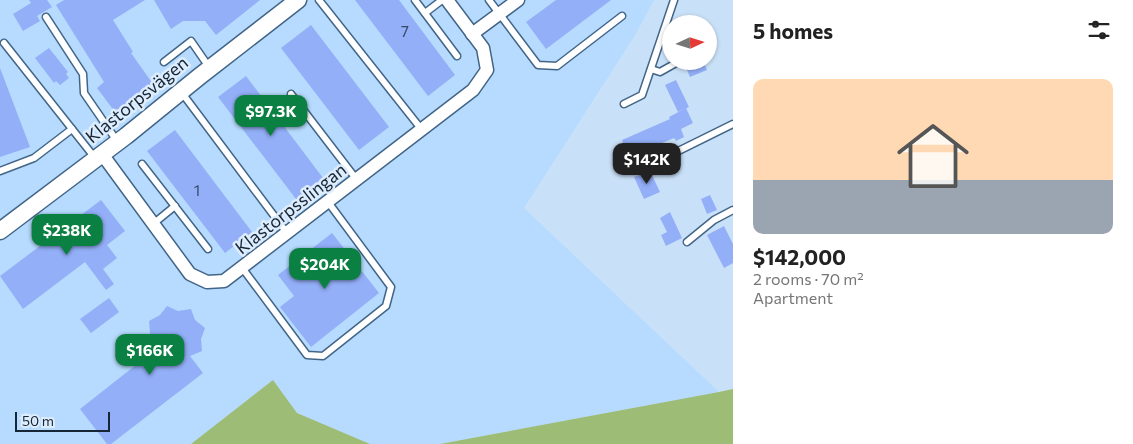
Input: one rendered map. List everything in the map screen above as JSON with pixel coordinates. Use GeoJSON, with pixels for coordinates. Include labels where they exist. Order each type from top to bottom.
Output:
{"type":"FeatureCollection","features":[{"type":"Feature","properties":{"kind":"street","name":"Klastorpsvägen"},"geometry":{"type":"LineString","coordinates":[[0,231],[99,157],[298,0]]}},
{"type":"Feature","properties":{"kind":"street","name":"Klastorpsslingan"},"geometry":{"type":"LineString","coordinates":[[99,157],[190,274],[207,282],[224,281],[243,269],[473,90],[487,70],[483,48],[447,0]]}},
{"type":"Feature","properties":{"kind":"street"},"geometry":{"type":"LineString","coordinates":[[472,34],[518,0]]}},
{"type":"Feature","properties":{"kind":"lane"},"geometry":{"type":"LineString","coordinates":[[319,0],[422,130]]}},
{"type":"Feature","properties":{"kind":"lane"},"geometry":{"type":"LineString","coordinates":[[415,0],[457,56]]}},
{"type":"Feature","properties":{"kind":"lane"},"geometry":{"type":"LineString","coordinates":[[425,14],[442,0]]}},
{"type":"Feature","properties":{"kind":"lane"},"geometry":{"type":"LineString","coordinates":[[489,0],[538,65],[557,66],[622,16]]}},
{"type":"Feature","properties":{"kind":"lane"},"geometry":{"type":"LineString","coordinates":[[624,104],[642,95],[674,0]]}},
{"type":"Feature","properties":{"kind":"lane"},"geometry":{"type":"LineString","coordinates":[[46,17],[82,74],[84,93],[118,142]]}},
{"type":"Feature","properties":{"kind":"lane"},"geometry":{"type":"LineString","coordinates":[[164,62],[191,41],[210,68]]}},
{"type":"Feature","properties":{"kind":"lane"},"geometry":{"type":"LineString","coordinates":[[4,43],[72,129],[99,157]]}},
{"type":"Feature","properties":{"kind":"lane"},"geometry":{"type":"LineString","coordinates":[[651,69],[660,72],[664,70]]}},
{"type":"Feature","properties":{"kind":"lane"},"geometry":{"type":"LineString","coordinates":[[180,92],[287,234]]}},
{"type":"Feature","properties":{"kind":"lane"},"geometry":{"type":"LineString","coordinates":[[291,94],[357,180]]}},
{"type":"Feature","properties":{"kind":"lane"},"geometry":{"type":"LineString","coordinates":[[644,168],[733,124]]}},
{"type":"Feature","properties":{"kind":"lane"},"geometry":{"type":"LineString","coordinates":[[0,170],[34,158],[72,129]]}},
{"type":"Feature","properties":{"kind":"lane"},"geometry":{"type":"LineString","coordinates":[[142,164],[208,248]]}},
{"type":"Feature","properties":{"kind":"lane"},"geometry":{"type":"LineString","coordinates":[[243,269],[308,355],[323,356],[386,306],[391,287],[328,202]]}},
{"type":"Feature","properties":{"kind":"lane"},"geometry":{"type":"LineString","coordinates":[[153,224],[175,206]]}},
{"type":"Feature","properties":{"kind":"lane"},"geometry":{"type":"LineString","coordinates":[[687,242],[714,220],[733,210]]}},
{"type":"Feature","properties":{"kind":"shaded area"},"geometry":{"type":"Polygon","coordinates":[[[0,0],[654,0],[637,32],[524,208],[719,392],[440,444],[370,444],[297,413],[273,380],[191,444],[0,444],[0,0]]]}},
{"type":"Feature","properties":{"kind":"green space"},"geometry":{"type":"Polygon","coordinates":[[[273,380],[297,413],[370,444],[191,444],[273,380]]]}},
{"type":"Feature","properties":{"kind":"green space"},"geometry":{"type":"Polygon","coordinates":[[[733,389],[733,444],[440,444],[719,392],[733,389]]]}},
{"type":"Feature","properties":{"kind":"building"},"geometry":{"type":"Polygon","coordinates":[[[29,0],[47,0],[52,7],[37,16],[40,21],[23,31],[13,14],[31,3],[29,0]]]}},
{"type":"Feature","properties":{"kind":"building"},"geometry":{"type":"Polygon","coordinates":[[[64,0],[145,0],[113,20],[133,52],[131,53],[153,84],[115,112],[97,88],[104,82],[56,5],[64,0]]]}},
{"type":"Feature","properties":{"kind":"building"},"geometry":{"type":"Polygon","coordinates":[[[154,0],[260,0],[216,35],[205,21],[183,21],[171,29],[154,0]]]}},
{"type":"Feature","properties":{"kind":"building"},"geometry":{"type":"Polygon","coordinates":[[[355,0],[399,0],[455,75],[428,96],[355,0]]]}},
{"type":"Feature","properties":{"kind":"building"},"geometry":{"type":"Polygon","coordinates":[[[556,0],[611,0],[546,49],[526,22],[556,0]]]}},
{"type":"Feature","properties":{"kind":"building"},"geometry":{"type":"Polygon","coordinates":[[[311,25],[389,127],[359,150],[281,48],[311,25]]]}},
{"type":"Feature","properties":{"kind":"building"},"geometry":{"type":"Polygon","coordinates":[[[49,48],[68,72],[66,74],[69,78],[60,85],[56,81],[54,83],[35,58],[49,48]]]}},
{"type":"Feature","properties":{"kind":"building"},"geometry":{"type":"Polygon","coordinates":[[[0,68],[30,147],[0,157],[0,68]]]}},
{"type":"Feature","properties":{"kind":"building"},"geometry":{"type":"Polygon","coordinates":[[[687,70],[707,70],[690,77],[687,70]]]}},
{"type":"Feature","properties":{"kind":"building"},"geometry":{"type":"Polygon","coordinates":[[[246,76],[323,178],[296,199],[218,97],[246,76]]]}},
{"type":"Feature","properties":{"kind":"building"},"geometry":{"type":"Polygon","coordinates":[[[676,80],[689,107],[678,112],[665,85],[676,80]]]}},
{"type":"Feature","properties":{"kind":"building"},"geometry":{"type":"Polygon","coordinates":[[[686,108],[693,123],[681,129],[684,137],[676,141],[674,138],[629,157],[622,140],[670,119],[669,117],[686,108]]]}},
{"type":"Feature","properties":{"kind":"building"},"geometry":{"type":"Polygon","coordinates":[[[175,130],[252,232],[225,253],[147,151],[175,130]]]}},
{"type":"Feature","properties":{"kind":"building"},"geometry":{"type":"Polygon","coordinates":[[[650,171],[660,192],[644,199],[634,177],[650,171]]]}},
{"type":"Feature","properties":{"kind":"building"},"geometry":{"type":"Polygon","coordinates":[[[710,195],[717,210],[707,214],[701,199],[710,195]]]}},
{"type":"Feature","properties":{"kind":"building"},"geometry":{"type":"Polygon","coordinates":[[[101,200],[125,231],[107,245],[117,258],[103,269],[114,284],[106,290],[85,262],[23,309],[0,276],[101,200]]]}},
{"type":"Feature","properties":{"kind":"building"},"geometry":{"type":"Polygon","coordinates":[[[670,212],[682,238],[666,246],[661,235],[667,232],[660,218],[670,212]]]}},
{"type":"Feature","properties":{"kind":"building"},"geometry":{"type":"Polygon","coordinates":[[[724,226],[733,244],[733,263],[724,268],[707,235],[724,226]]]}},
{"type":"Feature","properties":{"kind":"building"},"geometry":{"type":"Polygon","coordinates":[[[332,233],[379,293],[311,347],[280,307],[294,296],[278,275],[332,233]]]}},
{"type":"Feature","properties":{"kind":"building"},"geometry":{"type":"Polygon","coordinates":[[[109,298],[119,312],[91,333],[80,319],[109,298]]]}},
{"type":"Feature","properties":{"kind":"building"},"geometry":{"type":"Polygon","coordinates":[[[167,306],[178,311],[191,309],[195,320],[205,328],[201,339],[202,351],[190,356],[203,373],[111,444],[107,444],[80,409],[155,350],[145,344],[150,333],[149,321],[160,315],[167,306]]]}}]}
